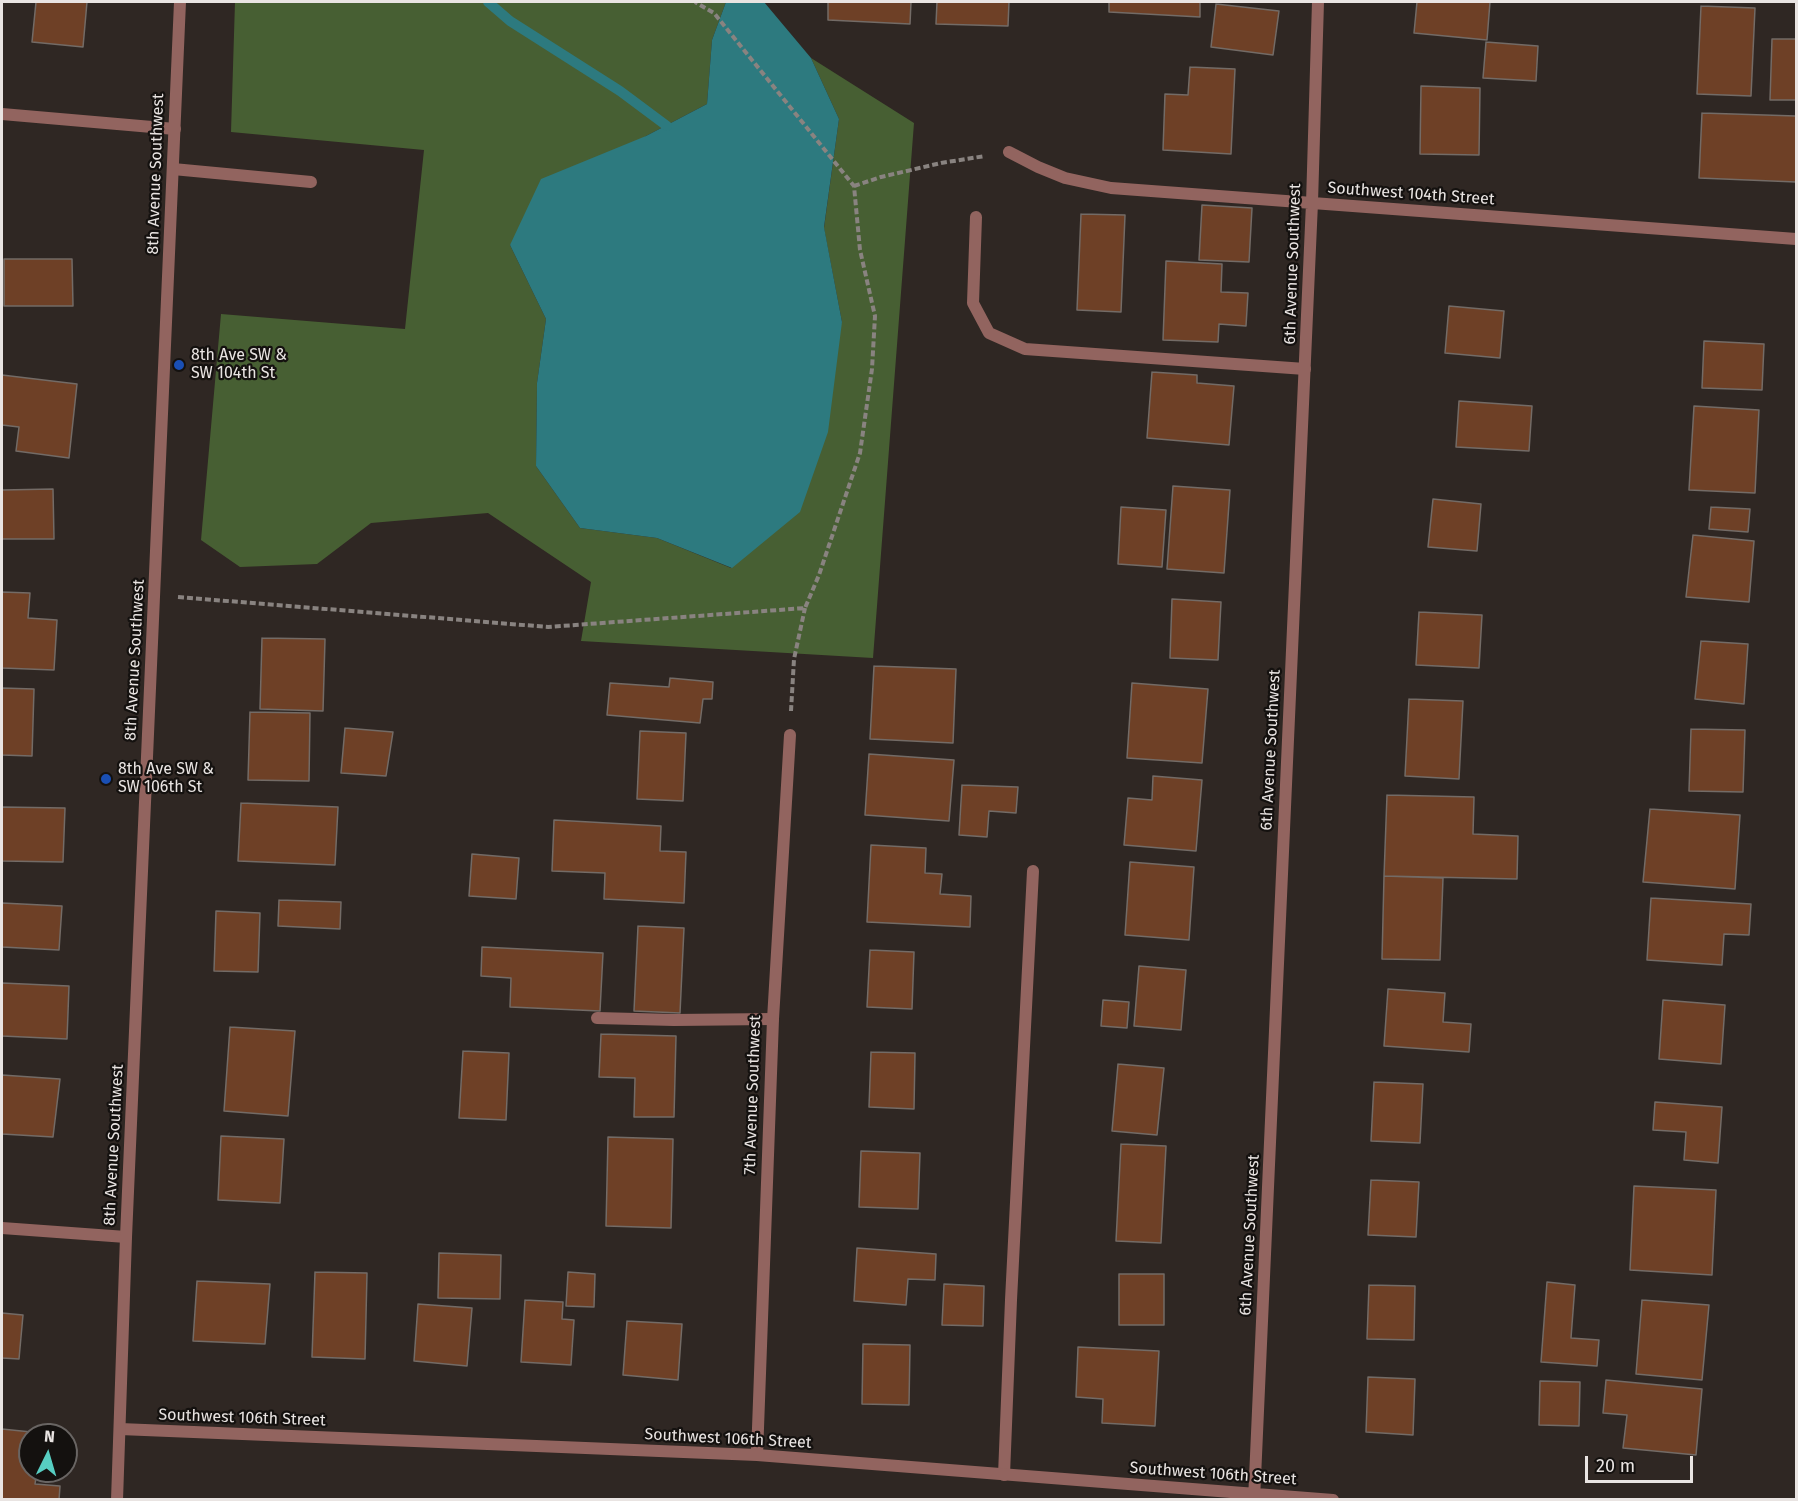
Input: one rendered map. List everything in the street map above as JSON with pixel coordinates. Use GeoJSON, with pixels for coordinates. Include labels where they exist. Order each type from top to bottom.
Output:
{"type":"FeatureCollection","features":[{"type":"Feature","properties":{"kind":"street","name":"8th Avenue Southwest"},"geometry":{"type":"LineString","coordinates":[[117,1500],[126,1237],[180,2]]}},
{"type":"Feature","properties":{"kind":"street","name":"6th Avenue Southwest"},"geometry":{"type":"LineString","coordinates":[[1254,1497],[1305,369],[1318,2]]}},
{"type":"Feature","properties":{"kind":"street"},"geometry":{"type":"LineString","coordinates":[[2,114],[175,129]]}},
{"type":"Feature","properties":{"kind":"street","name":"Southwest 104th Street"},"geometry":{"type":"LineString","coordinates":[[1009,152],[1065,178],[1111,189],[1797,239]]}},
{"type":"Feature","properties":{"kind":"street"},"geometry":{"type":"LineString","coordinates":[[173,169],[311,182]]}},
{"type":"Feature","properties":{"kind":"street"},"geometry":{"type":"LineString","coordinates":[[976,217],[973,303],[989,333],[1025,349],[1305,369]]}},
{"type":"Feature","properties":{"kind":"street","name":"7th Avenue Southwest"},"geometry":{"type":"LineString","coordinates":[[757,1455],[772,1019],[790,735]]}},
{"type":"Feature","properties":{"kind":"street"},"geometry":{"type":"LineString","coordinates":[[1004,1475],[1034,872]]}},
{"type":"Feature","properties":{"kind":"street"},"geometry":{"type":"LineString","coordinates":[[597,1018],[772,1019]]}},
{"type":"Feature","properties":{"kind":"street"},"geometry":{"type":"LineString","coordinates":[[2,1228],[126,1237]]}},
{"type":"Feature","properties":{"kind":"street","name":"Southwest 106th Street"},"geometry":{"type":"LineString","coordinates":[[120,1429],[757,1455],[1254,1497],[1333,1500]]}},
{"type":"Feature","properties":{"kind":"path"},"geometry":{"type":"LineString","coordinates":[[695,2],[714,13],[854,186],[860,250],[875,316],[872,369],[860,453],[819,575],[805,608],[794,659],[790,735]]}},
{"type":"Feature","properties":{"kind":"path"},"geometry":{"type":"LineString","coordinates":[[854,186],[881,177],[941,163],[1009,152]]}},
{"type":"Feature","properties":{"kind":"path"},"geometry":{"type":"LineString","coordinates":[[155,596],[548,627],[805,608]]}},
{"type":"Feature","properties":{"kind":"green space"},"geometry":{"type":"Polygon","coordinates":[[[235,2],[726,2],[712,40],[707,104],[646,136],[510,245],[546,319],[537,383],[536,466],[580,528],[657,538],[731,568],[842,322],[824,228],[839,119],[811,58],[914,123],[873,658],[581,641],[591,582],[488,513],[371,523],[317,564],[240,567],[201,540],[221,314],[405,329],[424,150],[231,132],[235,2]]]}},
{"type":"Feature","properties":{"kind":"water"},"geometry":{"type":"Polygon","coordinates":[[[726,2],[764,2],[811,58],[839,119],[824,227],[842,322],[828,432],[800,512],[732,568],[657,538],[580,528],[536,466],[537,383],[546,319],[510,245],[541,179],[646,136],[707,104],[712,40],[726,2]]]}},
{"type":"Feature","properties":{"kind":"building"},"geometry":{"type":"Polygon","coordinates":[[[36,2],[87,2],[83,47],[32,42],[36,2]]]}},
{"type":"Feature","properties":{"kind":"building"},"geometry":{"type":"Polygon","coordinates":[[[828,2],[911,2],[910,24],[828,20],[828,2]]]}},
{"type":"Feature","properties":{"kind":"building"},"geometry":{"type":"Polygon","coordinates":[[[937,2],[1009,2],[1008,26],[936,24],[937,2]]]}},
{"type":"Feature","properties":{"kind":"building"},"geometry":{"type":"Polygon","coordinates":[[[1109,2],[1200,2],[1200,17],[1109,12],[1109,2]]]}},
{"type":"Feature","properties":{"kind":"building"},"geometry":{"type":"Polygon","coordinates":[[[1417,2],[1490,2],[1487,40],[1414,33],[1417,2]]]}},
{"type":"Feature","properties":{"kind":"building"},"geometry":{"type":"Polygon","coordinates":[[[1216,4],[1279,11],[1273,55],[1211,47],[1216,4]]]}},
{"type":"Feature","properties":{"kind":"building"},"geometry":{"type":"Polygon","coordinates":[[[1701,6],[1755,8],[1751,96],[1697,94],[1701,6]]]}},
{"type":"Feature","properties":{"kind":"building"},"geometry":{"type":"Polygon","coordinates":[[[1772,39],[1796,39],[1796,100],[1770,100],[1772,39]]]}},
{"type":"Feature","properties":{"kind":"building"},"geometry":{"type":"Polygon","coordinates":[[[1486,42],[1538,46],[1536,81],[1483,78],[1486,42]]]}},
{"type":"Feature","properties":{"kind":"building"},"geometry":{"type":"Polygon","coordinates":[[[1190,67],[1235,69],[1231,154],[1163,150],[1165,94],[1188,95],[1190,67]]]}},
{"type":"Feature","properties":{"kind":"building"},"geometry":{"type":"Polygon","coordinates":[[[1421,86],[1480,88],[1479,155],[1420,154],[1421,86]]]}},
{"type":"Feature","properties":{"kind":"building"},"geometry":{"type":"Polygon","coordinates":[[[1702,113],[1796,116],[1796,182],[1699,178],[1702,113]]]}},
{"type":"Feature","properties":{"kind":"building"},"geometry":{"type":"Polygon","coordinates":[[[1202,205],[1252,208],[1249,262],[1199,260],[1202,205]]]}},
{"type":"Feature","properties":{"kind":"building"},"geometry":{"type":"Polygon","coordinates":[[[1081,214],[1125,215],[1121,312],[1077,310],[1081,214]]]}},
{"type":"Feature","properties":{"kind":"building"},"geometry":{"type":"Polygon","coordinates":[[[4,259],[72,259],[73,306],[4,306],[4,259]]]}},
{"type":"Feature","properties":{"kind":"building"},"geometry":{"type":"Polygon","coordinates":[[[1166,261],[1222,264],[1221,292],[1248,293],[1246,326],[1219,324],[1218,342],[1163,340],[1166,261]]]}},
{"type":"Feature","properties":{"kind":"building"},"geometry":{"type":"Polygon","coordinates":[[[1449,306],[1504,311],[1500,358],[1445,353],[1449,306]]]}},
{"type":"Feature","properties":{"kind":"building"},"geometry":{"type":"Polygon","coordinates":[[[1704,341],[1764,344],[1762,390],[1702,388],[1704,341]]]}},
{"type":"Feature","properties":{"kind":"building"},"geometry":{"type":"Polygon","coordinates":[[[1152,372],[1197,375],[1197,383],[1234,386],[1229,445],[1147,438],[1152,372]]]}},
{"type":"Feature","properties":{"kind":"building"},"geometry":{"type":"Polygon","coordinates":[[[2,375],[77,384],[69,458],[16,451],[19,427],[2,425],[2,375]]]}},
{"type":"Feature","properties":{"kind":"building"},"geometry":{"type":"Polygon","coordinates":[[[1459,401],[1532,406],[1529,451],[1456,447],[1459,401]]]}},
{"type":"Feature","properties":{"kind":"building"},"geometry":{"type":"Polygon","coordinates":[[[1694,406],[1759,410],[1755,493],[1689,490],[1694,406]]]}},
{"type":"Feature","properties":{"kind":"building"},"geometry":{"type":"Polygon","coordinates":[[[1173,486],[1230,490],[1224,573],[1167,569],[1173,486]]]}},
{"type":"Feature","properties":{"kind":"building"},"geometry":{"type":"Polygon","coordinates":[[[53,489],[54,539],[2,539],[2,490],[53,489]]]}},
{"type":"Feature","properties":{"kind":"building"},"geometry":{"type":"Polygon","coordinates":[[[1433,499],[1481,504],[1477,551],[1428,547],[1433,499]]]}},
{"type":"Feature","properties":{"kind":"building"},"geometry":{"type":"Polygon","coordinates":[[[1121,507],[1166,510],[1162,567],[1118,564],[1121,507]]]}},
{"type":"Feature","properties":{"kind":"building"},"geometry":{"type":"Polygon","coordinates":[[[1711,507],[1750,509],[1748,532],[1709,529],[1711,507]]]}},
{"type":"Feature","properties":{"kind":"building"},"geometry":{"type":"Polygon","coordinates":[[[1693,535],[1754,541],[1749,602],[1686,597],[1693,535]]]}},
{"type":"Feature","properties":{"kind":"building"},"geometry":{"type":"Polygon","coordinates":[[[2,592],[30,593],[28,618],[57,620],[54,670],[2,668],[2,592]]]}},
{"type":"Feature","properties":{"kind":"building"},"geometry":{"type":"Polygon","coordinates":[[[1172,599],[1221,602],[1218,660],[1170,658],[1172,599]]]}},
{"type":"Feature","properties":{"kind":"building"},"geometry":{"type":"Polygon","coordinates":[[[1419,612],[1482,615],[1479,668],[1416,665],[1419,612]]]}},
{"type":"Feature","properties":{"kind":"building"},"geometry":{"type":"Polygon","coordinates":[[[262,638],[325,639],[323,711],[260,709],[262,638]]]}},
{"type":"Feature","properties":{"kind":"building"},"geometry":{"type":"Polygon","coordinates":[[[1701,641],[1748,644],[1744,704],[1695,699],[1701,641]]]}},
{"type":"Feature","properties":{"kind":"building"},"geometry":{"type":"Polygon","coordinates":[[[874,666],[956,669],[953,743],[870,739],[874,666]]]}},
{"type":"Feature","properties":{"kind":"building"},"geometry":{"type":"Polygon","coordinates":[[[670,678],[713,682],[712,699],[703,699],[700,723],[607,715],[610,683],[669,687],[670,678]]]}},
{"type":"Feature","properties":{"kind":"building"},"geometry":{"type":"Polygon","coordinates":[[[1132,683],[1208,689],[1202,763],[1127,758],[1132,683]]]}},
{"type":"Feature","properties":{"kind":"building"},"geometry":{"type":"Polygon","coordinates":[[[2,688],[34,689],[32,756],[2,755],[2,688]]]}},
{"type":"Feature","properties":{"kind":"building"},"geometry":{"type":"Polygon","coordinates":[[[1409,699],[1463,701],[1459,779],[1405,776],[1409,699]]]}},
{"type":"Feature","properties":{"kind":"building"},"geometry":{"type":"Polygon","coordinates":[[[250,712],[310,713],[309,781],[248,780],[250,712]]]}},
{"type":"Feature","properties":{"kind":"building"},"geometry":{"type":"Polygon","coordinates":[[[345,728],[393,732],[386,776],[341,773],[345,728]]]}},
{"type":"Feature","properties":{"kind":"building"},"geometry":{"type":"Polygon","coordinates":[[[1691,729],[1745,730],[1743,792],[1689,791],[1691,729]]]}},
{"type":"Feature","properties":{"kind":"building"},"geometry":{"type":"Polygon","coordinates":[[[640,731],[686,733],[683,801],[637,799],[640,731]]]}},
{"type":"Feature","properties":{"kind":"building"},"geometry":{"type":"Polygon","coordinates":[[[869,754],[954,760],[949,821],[865,815],[869,754]]]}},
{"type":"Feature","properties":{"kind":"building"},"geometry":{"type":"Polygon","coordinates":[[[1153,776],[1202,780],[1196,851],[1124,845],[1128,798],[1152,800],[1153,776]]]}},
{"type":"Feature","properties":{"kind":"building"},"geometry":{"type":"Polygon","coordinates":[[[962,785],[1018,787],[1016,813],[989,811],[987,837],[959,835],[962,785]]]}},
{"type":"Feature","properties":{"kind":"building"},"geometry":{"type":"Polygon","coordinates":[[[1387,795],[1474,797],[1473,834],[1518,836],[1517,879],[1384,876],[1387,795]]]}},
{"type":"Feature","properties":{"kind":"building"},"geometry":{"type":"Polygon","coordinates":[[[241,803],[338,807],[335,865],[238,861],[241,803]]]}},
{"type":"Feature","properties":{"kind":"building"},"geometry":{"type":"Polygon","coordinates":[[[2,807],[65,808],[63,862],[2,861],[2,807]]]}},
{"type":"Feature","properties":{"kind":"building"},"geometry":{"type":"Polygon","coordinates":[[[1650,809],[1740,815],[1735,889],[1643,882],[1650,809]]]}},
{"type":"Feature","properties":{"kind":"building"},"geometry":{"type":"Polygon","coordinates":[[[554,820],[661,826],[660,851],[686,852],[684,903],[604,899],[605,873],[552,871],[554,820]]]}},
{"type":"Feature","properties":{"kind":"building"},"geometry":{"type":"Polygon","coordinates":[[[871,845],[926,848],[925,873],[942,874],[940,894],[971,896],[970,927],[867,922],[871,845]]]}},
{"type":"Feature","properties":{"kind":"building"},"geometry":{"type":"Polygon","coordinates":[[[472,854],[519,858],[516,899],[469,896],[472,854]]]}},
{"type":"Feature","properties":{"kind":"building"},"geometry":{"type":"Polygon","coordinates":[[[1130,862],[1194,867],[1189,940],[1125,935],[1130,862]]]}},
{"type":"Feature","properties":{"kind":"building"},"geometry":{"type":"Polygon","coordinates":[[[1384,876],[1443,878],[1440,960],[1382,959],[1384,876]]]}},
{"type":"Feature","properties":{"kind":"building"},"geometry":{"type":"Polygon","coordinates":[[[1651,898],[1751,904],[1749,935],[1724,934],[1722,965],[1647,960],[1651,898]]]}},
{"type":"Feature","properties":{"kind":"building"},"geometry":{"type":"Polygon","coordinates":[[[279,900],[341,902],[340,929],[278,926],[279,900]]]}},
{"type":"Feature","properties":{"kind":"building"},"geometry":{"type":"Polygon","coordinates":[[[2,903],[62,906],[59,950],[2,947],[2,903]]]}},
{"type":"Feature","properties":{"kind":"building"},"geometry":{"type":"Polygon","coordinates":[[[216,911],[260,913],[258,972],[214,971],[216,911]]]}},
{"type":"Feature","properties":{"kind":"building"},"geometry":{"type":"Polygon","coordinates":[[[638,926],[684,928],[680,1013],[634,1011],[638,926]]]}},
{"type":"Feature","properties":{"kind":"building"},"geometry":{"type":"Polygon","coordinates":[[[482,947],[603,953],[600,1011],[510,1007],[511,978],[481,976],[482,947]]]}},
{"type":"Feature","properties":{"kind":"building"},"geometry":{"type":"Polygon","coordinates":[[[870,950],[914,952],[912,1009],[867,1007],[870,950]]]}},
{"type":"Feature","properties":{"kind":"building"},"geometry":{"type":"Polygon","coordinates":[[[1139,966],[1186,970],[1181,1030],[1134,1026],[1139,966]]]}},
{"type":"Feature","properties":{"kind":"building"},"geometry":{"type":"Polygon","coordinates":[[[2,983],[69,986],[67,1039],[2,1036],[2,983]]]}},
{"type":"Feature","properties":{"kind":"building"},"geometry":{"type":"Polygon","coordinates":[[[1388,989],[1445,993],[1443,1022],[1471,1024],[1469,1052],[1384,1046],[1388,989]]]}},
{"type":"Feature","properties":{"kind":"building"},"geometry":{"type":"Polygon","coordinates":[[[1103,1000],[1129,1002],[1127,1028],[1101,1026],[1103,1000]]]}},
{"type":"Feature","properties":{"kind":"building"},"geometry":{"type":"Polygon","coordinates":[[[1663,1000],[1725,1005],[1721,1064],[1659,1059],[1663,1000]]]}},
{"type":"Feature","properties":{"kind":"building"},"geometry":{"type":"Polygon","coordinates":[[[230,1027],[295,1031],[288,1116],[224,1111],[230,1027]]]}},
{"type":"Feature","properties":{"kind":"building"},"geometry":{"type":"Polygon","coordinates":[[[601,1034],[676,1036],[674,1117],[634,1117],[635,1078],[599,1077],[601,1034]]]}},
{"type":"Feature","properties":{"kind":"building"},"geometry":{"type":"Polygon","coordinates":[[[463,1051],[509,1053],[506,1120],[459,1118],[463,1051]]]}},
{"type":"Feature","properties":{"kind":"building"},"geometry":{"type":"Polygon","coordinates":[[[871,1052],[915,1053],[914,1109],[869,1107],[871,1052]]]}},
{"type":"Feature","properties":{"kind":"building"},"geometry":{"type":"Polygon","coordinates":[[[1118,1064],[1164,1068],[1157,1135],[1112,1131],[1118,1064]]]}},
{"type":"Feature","properties":{"kind":"building"},"geometry":{"type":"Polygon","coordinates":[[[2,1075],[60,1079],[53,1137],[2,1134],[2,1075]]]}},
{"type":"Feature","properties":{"kind":"building"},"geometry":{"type":"Polygon","coordinates":[[[1374,1082],[1423,1084],[1420,1143],[1371,1141],[1374,1082]]]}},
{"type":"Feature","properties":{"kind":"building"},"geometry":{"type":"Polygon","coordinates":[[[1655,1102],[1722,1107],[1718,1163],[1684,1160],[1686,1132],[1653,1130],[1655,1102]]]}},
{"type":"Feature","properties":{"kind":"building"},"geometry":{"type":"Polygon","coordinates":[[[221,1136],[284,1139],[280,1203],[218,1200],[221,1136]]]}},
{"type":"Feature","properties":{"kind":"building"},"geometry":{"type":"Polygon","coordinates":[[[608,1137],[673,1139],[671,1228],[606,1226],[608,1137]]]}},
{"type":"Feature","properties":{"kind":"building"},"geometry":{"type":"Polygon","coordinates":[[[1121,1144],[1166,1146],[1161,1243],[1116,1241],[1121,1144]]]}},
{"type":"Feature","properties":{"kind":"building"},"geometry":{"type":"Polygon","coordinates":[[[861,1151],[920,1153],[918,1209],[859,1207],[861,1151]]]}},
{"type":"Feature","properties":{"kind":"building"},"geometry":{"type":"Polygon","coordinates":[[[1371,1180],[1419,1182],[1416,1237],[1368,1235],[1371,1180]]]}},
{"type":"Feature","properties":{"kind":"building"},"geometry":{"type":"Polygon","coordinates":[[[1634,1186],[1716,1190],[1712,1275],[1630,1270],[1634,1186]]]}},
{"type":"Feature","properties":{"kind":"building"},"geometry":{"type":"Polygon","coordinates":[[[857,1248],[936,1254],[935,1280],[908,1279],[906,1305],[854,1301],[857,1248]]]}},
{"type":"Feature","properties":{"kind":"building"},"geometry":{"type":"Polygon","coordinates":[[[439,1253],[501,1255],[500,1299],[438,1298],[439,1253]]]}},
{"type":"Feature","properties":{"kind":"building"},"geometry":{"type":"Polygon","coordinates":[[[315,1272],[367,1273],[365,1359],[312,1357],[315,1272]]]}},
{"type":"Feature","properties":{"kind":"building"},"geometry":{"type":"Polygon","coordinates":[[[568,1272],[595,1274],[594,1307],[566,1306],[568,1272]]]}},
{"type":"Feature","properties":{"kind":"building"},"geometry":{"type":"Polygon","coordinates":[[[1119,1274],[1164,1274],[1164,1325],[1119,1325],[1119,1274]]]}},
{"type":"Feature","properties":{"kind":"building"},"geometry":{"type":"Polygon","coordinates":[[[197,1281],[270,1284],[265,1344],[193,1341],[197,1281]]]}},
{"type":"Feature","properties":{"kind":"building"},"geometry":{"type":"Polygon","coordinates":[[[1547,1282],[1575,1285],[1571,1338],[1599,1340],[1597,1366],[1541,1362],[1547,1282]]]}},
{"type":"Feature","properties":{"kind":"building"},"geometry":{"type":"Polygon","coordinates":[[[944,1284],[984,1286],[983,1326],[942,1325],[944,1284]]]}},
{"type":"Feature","properties":{"kind":"building"},"geometry":{"type":"Polygon","coordinates":[[[1369,1285],[1415,1286],[1414,1340],[1367,1339],[1369,1285]]]}},
{"type":"Feature","properties":{"kind":"building"},"geometry":{"type":"Polygon","coordinates":[[[525,1300],[563,1302],[562,1319],[574,1320],[571,1365],[521,1362],[525,1300]]]}},
{"type":"Feature","properties":{"kind":"building"},"geometry":{"type":"Polygon","coordinates":[[[1642,1300],[1709,1305],[1702,1380],[1636,1374],[1642,1300]]]}},
{"type":"Feature","properties":{"kind":"building"},"geometry":{"type":"Polygon","coordinates":[[[418,1304],[472,1308],[467,1366],[414,1361],[418,1304]]]}},
{"type":"Feature","properties":{"kind":"building"},"geometry":{"type":"Polygon","coordinates":[[[2,1313],[23,1315],[19,1359],[2,1358],[2,1313]]]}},
{"type":"Feature","properties":{"kind":"building"},"geometry":{"type":"Polygon","coordinates":[[[627,1321],[682,1324],[678,1380],[623,1375],[627,1321]]]}},
{"type":"Feature","properties":{"kind":"building"},"geometry":{"type":"Polygon","coordinates":[[[863,1344],[910,1345],[909,1405],[862,1404],[863,1344]]]}},
{"type":"Feature","properties":{"kind":"building"},"geometry":{"type":"Polygon","coordinates":[[[1078,1347],[1159,1351],[1155,1426],[1102,1423],[1103,1399],[1076,1397],[1078,1347]]]}},
{"type":"Feature","properties":{"kind":"building"},"geometry":{"type":"Polygon","coordinates":[[[1368,1377],[1415,1379],[1413,1435],[1366,1432],[1368,1377]]]}},
{"type":"Feature","properties":{"kind":"building"},"geometry":{"type":"Polygon","coordinates":[[[1606,1380],[1702,1389],[1696,1455],[1623,1448],[1627,1415],[1603,1413],[1606,1380]]]}},
{"type":"Feature","properties":{"kind":"building"},"geometry":{"type":"Polygon","coordinates":[[[1540,1381],[1580,1382],[1579,1426],[1539,1425],[1540,1381]]]}},
{"type":"Feature","properties":{"kind":"building"},"geometry":{"type":"Polygon","coordinates":[[[2,1429],[18,1431],[18,1483],[60,1486],[59,1500],[2,1500],[2,1429]]]}},
{"type":"Feature","properties":{"kind":"waterway"},"geometry":{"type":"LineString","coordinates":[[488,2],[510,21],[620,91],[667,126]]}},
{"type":"Feature","properties":{"kind":"place","name":"8th Ave SW & SW 104th St"},"geometry":{"type":"Point","coordinates":[179,365]}},
{"type":"Feature","properties":{"kind":"place","name":"8th Ave SW & SW 106th St"},"geometry":{"type":"Point","coordinates":[106,779]}}]}
